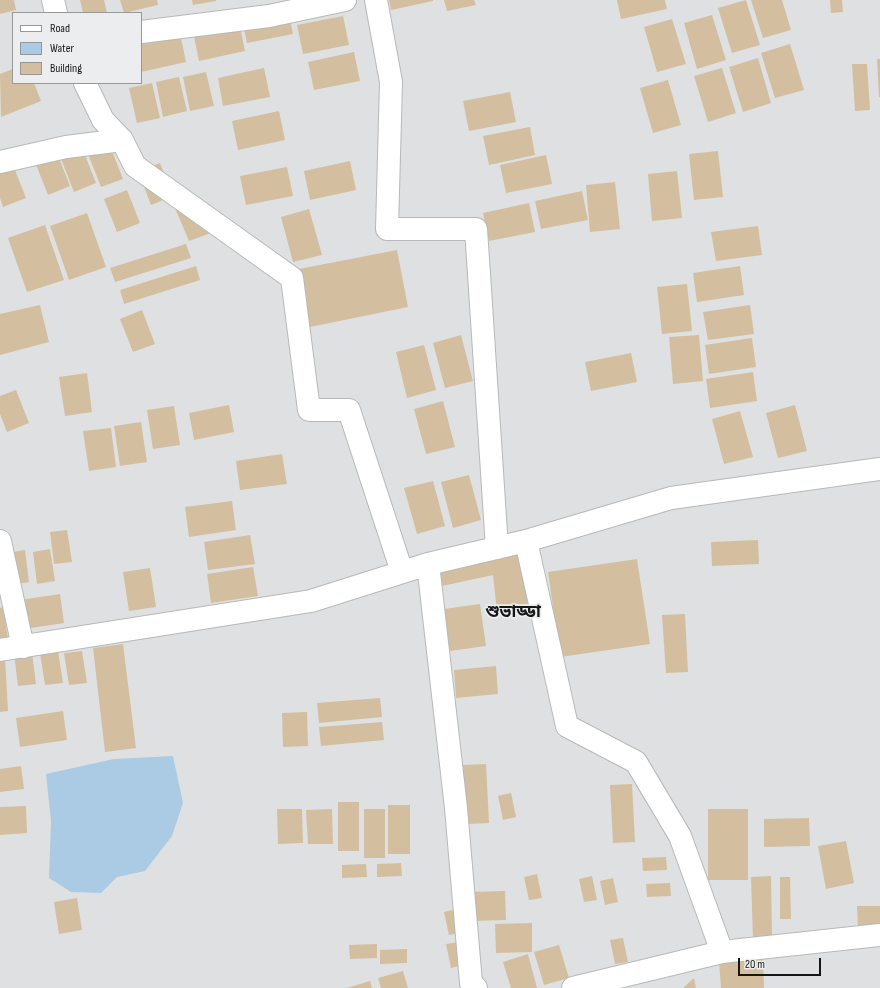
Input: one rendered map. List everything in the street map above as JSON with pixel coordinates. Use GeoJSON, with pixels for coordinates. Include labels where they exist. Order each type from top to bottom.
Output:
{"type":"FeatureCollection","features":[{"type":"Feature","properties":{"kind":"street"},"geometry":{"type":"LineString","coordinates":[[53,0],[56,12]]}},
{"type":"Feature","properties":{"kind":"street"},"geometry":{"type":"LineString","coordinates":[[142,32],[268,16],[345,0]]}},
{"type":"Feature","properties":{"kind":"street"},"geometry":{"type":"LineString","coordinates":[[376,0],[391,82],[387,229],[476,229],[498,548]]}},
{"type":"Feature","properties":{"kind":"street"},"geometry":{"type":"LineString","coordinates":[[85,84],[103,120],[122,140],[135,166],[292,278],[309,410],[349,410],[402,572]]}},
{"type":"Feature","properties":{"kind":"street"},"geometry":{"type":"LineString","coordinates":[[0,162],[66,147],[122,140]]}},
{"type":"Feature","properties":{"kind":"street"},"geometry":{"type":"LineString","coordinates":[[0,650],[311,601],[428,564],[526,541],[671,498],[880,469]]}},
{"type":"Feature","properties":{"kind":"street"},"geometry":{"type":"LineString","coordinates":[[526,541],[567,726],[636,762],[680,836],[722,952]]}},
{"type":"Feature","properties":{"kind":"street"},"geometry":{"type":"LineString","coordinates":[[0,542],[23,647]]}},
{"type":"Feature","properties":{"kind":"street"},"geometry":{"type":"LineString","coordinates":[[428,564],[456,808],[471,983],[476,988]]}},
{"type":"Feature","properties":{"kind":"street"},"geometry":{"type":"LineString","coordinates":[[572,988],[722,952],[880,935]]}},
{"type":"Feature","properties":{"kind":"water"},"geometry":{"type":"Polygon","coordinates":[[[173,756],[183,803],[172,836],[145,871],[117,877],[101,893],[71,892],[49,878],[51,821],[46,774],[114,759],[173,756]]]}},
{"type":"Feature","properties":{"kind":"building"},"geometry":{"type":"Polygon","coordinates":[[[0,0],[14,0],[16,10],[0,14],[0,0]]]}},
{"type":"Feature","properties":{"kind":"building"},"geometry":{"type":"Polygon","coordinates":[[[80,0],[104,0],[107,12],[83,12],[80,0]]]}},
{"type":"Feature","properties":{"kind":"building"},"geometry":{"type":"Polygon","coordinates":[[[120,0],[157,0],[158,5],[124,12],[120,0]]]}},
{"type":"Feature","properties":{"kind":"building"},"geometry":{"type":"Polygon","coordinates":[[[192,0],[216,0],[216,1],[193,5],[192,0]]]}},
{"type":"Feature","properties":{"kind":"building"},"geometry":{"type":"Polygon","coordinates":[[[389,0],[433,0],[433,1],[391,10],[389,0]]]}},
{"type":"Feature","properties":{"kind":"building"},"geometry":{"type":"Polygon","coordinates":[[[444,0],[474,0],[476,5],[447,11],[444,0]]]}},
{"type":"Feature","properties":{"kind":"building"},"geometry":{"type":"Polygon","coordinates":[[[617,0],[665,0],[667,9],[621,19],[617,0]]]}},
{"type":"Feature","properties":{"kind":"building"},"geometry":{"type":"Polygon","coordinates":[[[746,0],[760,45],[732,53],[718,8],[746,0]]]}},
{"type":"Feature","properties":{"kind":"building"},"geometry":{"type":"Polygon","coordinates":[[[751,0],[782,0],[791,30],[763,38],[751,0]]]}},
{"type":"Feature","properties":{"kind":"building"},"geometry":{"type":"Polygon","coordinates":[[[830,0],[842,0],[843,12],[831,13],[830,0]]]}},
{"type":"Feature","properties":{"kind":"building"},"geometry":{"type":"Polygon","coordinates":[[[287,5],[293,34],[247,43],[241,15],[287,5]]]}},
{"type":"Feature","properties":{"kind":"building"},"geometry":{"type":"Polygon","coordinates":[[[712,15],[726,60],[697,69],[684,23],[712,15]]]}},
{"type":"Feature","properties":{"kind":"building"},"geometry":{"type":"Polygon","coordinates":[[[343,16],[349,45],[303,54],[297,25],[343,16]]]}},
{"type":"Feature","properties":{"kind":"building"},"geometry":{"type":"Polygon","coordinates":[[[672,19],[686,64],[657,72],[644,27],[672,19]]]}},
{"type":"Feature","properties":{"kind":"building"},"geometry":{"type":"Polygon","coordinates":[[[239,22],[245,51],[199,61],[193,32],[239,22]]]}},
{"type":"Feature","properties":{"kind":"building"},"geometry":{"type":"Polygon","coordinates":[[[180,33],[186,62],[142,72],[142,41],[180,33]]]}},
{"type":"Feature","properties":{"kind":"building"},"geometry":{"type":"Polygon","coordinates":[[[790,44],[804,90],[775,98],[761,53],[790,44]]]}},
{"type":"Feature","properties":{"kind":"building"},"geometry":{"type":"Polygon","coordinates":[[[354,52],[360,81],[314,90],[308,62],[354,52]]]}},
{"type":"Feature","properties":{"kind":"building"},"geometry":{"type":"Polygon","coordinates":[[[758,58],[771,103],[743,112],[729,67],[758,58]]]}},
{"type":"Feature","properties":{"kind":"building"},"geometry":{"type":"Polygon","coordinates":[[[877,59],[880,59],[880,97],[879,97],[877,59]]]}},
{"type":"Feature","properties":{"kind":"building"},"geometry":{"type":"Polygon","coordinates":[[[852,64],[867,64],[870,110],[855,111],[852,64]]]}},
{"type":"Feature","properties":{"kind":"building"},"geometry":{"type":"Polygon","coordinates":[[[264,68],[270,97],[223,106],[218,78],[264,68]]]}},
{"type":"Feature","properties":{"kind":"building"},"geometry":{"type":"Polygon","coordinates":[[[722,68],[736,113],[708,122],[694,76],[722,68]]]}},
{"type":"Feature","properties":{"kind":"building"},"geometry":{"type":"Polygon","coordinates":[[[12,69],[12,84],[34,84],[41,101],[1,117],[0,74],[12,69]]]}},
{"type":"Feature","properties":{"kind":"building"},"geometry":{"type":"Polygon","coordinates":[[[206,72],[214,106],[190,111],[183,77],[206,72]]]}},
{"type":"Feature","properties":{"kind":"building"},"geometry":{"type":"Polygon","coordinates":[[[179,77],[187,111],[163,117],[156,82],[179,77]]]}},
{"type":"Feature","properties":{"kind":"building"},"geometry":{"type":"Polygon","coordinates":[[[668,80],[681,125],[653,133],[640,88],[668,80]]]}},
{"type":"Feature","properties":{"kind":"building"},"geometry":{"type":"Polygon","coordinates":[[[152,83],[160,118],[137,123],[129,88],[152,83]]]}},
{"type":"Feature","properties":{"kind":"building"},"geometry":{"type":"Polygon","coordinates":[[[510,92],[516,122],[469,131],[463,101],[510,92]]]}},
{"type":"Feature","properties":{"kind":"building"},"geometry":{"type":"Polygon","coordinates":[[[279,111],[285,140],[238,150],[232,121],[279,111]]]}},
{"type":"Feature","properties":{"kind":"building"},"geometry":{"type":"Polygon","coordinates":[[[530,127],[535,155],[489,165],[483,136],[530,127]]]}},
{"type":"Feature","properties":{"kind":"building"},"geometry":{"type":"Polygon","coordinates":[[[110,146],[123,179],[101,187],[88,154],[110,146]]]}},
{"type":"Feature","properties":{"kind":"building"},"geometry":{"type":"Polygon","coordinates":[[[83,150],[96,183],[74,192],[61,159],[83,150]]]}},
{"type":"Feature","properties":{"kind":"building"},"geometry":{"type":"Polygon","coordinates":[[[718,151],[723,197],[694,200],[689,154],[718,151]]]}},
{"type":"Feature","properties":{"kind":"building"},"geometry":{"type":"Polygon","coordinates":[[[57,153],[70,186],[48,195],[35,162],[57,153]]]}},
{"type":"Feature","properties":{"kind":"building"},"geometry":{"type":"Polygon","coordinates":[[[546,155],[552,184],[506,193],[500,165],[546,155]]]}},
{"type":"Feature","properties":{"kind":"building"},"geometry":{"type":"Polygon","coordinates":[[[350,161],[356,190],[310,200],[304,171],[350,161]]]}},
{"type":"Feature","properties":{"kind":"building"},"geometry":{"type":"Polygon","coordinates":[[[160,163],[173,196],[151,205],[138,171],[160,163]]]}},
{"type":"Feature","properties":{"kind":"building"},"geometry":{"type":"Polygon","coordinates":[[[13,165],[26,198],[3,207],[0,198],[0,169],[13,165]]]}},
{"type":"Feature","properties":{"kind":"building"},"geometry":{"type":"Polygon","coordinates":[[[287,167],[293,196],[246,205],[240,176],[287,167]]]}},
{"type":"Feature","properties":{"kind":"building"},"geometry":{"type":"Polygon","coordinates":[[[677,171],[682,218],[652,221],[648,174],[677,171]]]}},
{"type":"Feature","properties":{"kind":"building"},"geometry":{"type":"Polygon","coordinates":[[[615,182],[620,229],[590,232],[586,185],[615,182]]]}},
{"type":"Feature","properties":{"kind":"building"},"geometry":{"type":"Polygon","coordinates":[[[127,190],[140,223],[117,232],[104,199],[127,190]]]}},
{"type":"Feature","properties":{"kind":"building"},"geometry":{"type":"Polygon","coordinates":[[[582,191],[588,220],[541,229],[535,201],[582,191]]]}},
{"type":"Feature","properties":{"kind":"building"},"geometry":{"type":"Polygon","coordinates":[[[198,200],[211,233],[189,241],[175,208],[198,200]]]}},
{"type":"Feature","properties":{"kind":"building"},"geometry":{"type":"Polygon","coordinates":[[[529,203],[535,232],[489,241],[483,213],[529,203]]]}},
{"type":"Feature","properties":{"kind":"building"},"geometry":{"type":"Polygon","coordinates":[[[309,209],[322,255],[293,262],[281,217],[309,209]]]}},
{"type":"Feature","properties":{"kind":"building"},"geometry":{"type":"Polygon","coordinates":[[[87,213],[106,267],[69,280],[50,226],[87,213]]]}},
{"type":"Feature","properties":{"kind":"building"},"geometry":{"type":"Polygon","coordinates":[[[45,225],[64,280],[27,292],[8,238],[45,225]]]}},
{"type":"Feature","properties":{"kind":"building"},"geometry":{"type":"Polygon","coordinates":[[[758,226],[762,255],[716,261],[711,232],[758,226]]]}},
{"type":"Feature","properties":{"kind":"building"},"geometry":{"type":"Polygon","coordinates":[[[186,244],[191,258],[115,282],[110,268],[186,244]]]}},
{"type":"Feature","properties":{"kind":"building"},"geometry":{"type":"Polygon","coordinates":[[[397,250],[408,307],[310,327],[299,269],[397,250]]]}},
{"type":"Feature","properties":{"kind":"building"},"geometry":{"type":"Polygon","coordinates":[[[196,266],[200,280],[124,304],[120,290],[196,266]]]}},
{"type":"Feature","properties":{"kind":"building"},"geometry":{"type":"Polygon","coordinates":[[[740,266],[744,295],[697,302],[693,273],[740,266]]]}},
{"type":"Feature","properties":{"kind":"building"},"geometry":{"type":"Polygon","coordinates":[[[687,284],[692,331],[662,334],[657,287],[687,284]]]}},
{"type":"Feature","properties":{"kind":"building"},"geometry":{"type":"Polygon","coordinates":[[[40,305],[49,342],[0,355],[0,314],[40,305]]]}},
{"type":"Feature","properties":{"kind":"building"},"geometry":{"type":"Polygon","coordinates":[[[750,305],[754,334],[708,340],[703,312],[750,305]]]}},
{"type":"Feature","properties":{"kind":"building"},"geometry":{"type":"Polygon","coordinates":[[[142,310],[155,344],[133,352],[120,319],[142,310]]]}},
{"type":"Feature","properties":{"kind":"building"},"geometry":{"type":"Polygon","coordinates":[[[461,335],[473,381],[445,388],[433,343],[461,335]]]}},
{"type":"Feature","properties":{"kind":"building"},"geometry":{"type":"Polygon","coordinates":[[[699,335],[703,381],[673,384],[669,337],[699,335]]]}},
{"type":"Feature","properties":{"kind":"building"},"geometry":{"type":"Polygon","coordinates":[[[752,338],[756,367],[709,374],[705,345],[752,338]]]}},
{"type":"Feature","properties":{"kind":"building"},"geometry":{"type":"Polygon","coordinates":[[[424,345],[436,390],[407,398],[396,352],[424,345]]]}},
{"type":"Feature","properties":{"kind":"building"},"geometry":{"type":"Polygon","coordinates":[[[631,353],[637,382],[591,391],[585,362],[631,353]]]}},
{"type":"Feature","properties":{"kind":"building"},"geometry":{"type":"Polygon","coordinates":[[[753,372],[757,401],[710,408],[706,379],[753,372]]]}},
{"type":"Feature","properties":{"kind":"building"},"geometry":{"type":"Polygon","coordinates":[[[87,373],[92,412],[65,416],[59,377],[87,373]]]}},
{"type":"Feature","properties":{"kind":"building"},"geometry":{"type":"Polygon","coordinates":[[[16,390],[29,423],[7,432],[0,414],[0,396],[16,390]]]}},
{"type":"Feature","properties":{"kind":"building"},"geometry":{"type":"Polygon","coordinates":[[[443,401],[455,447],[426,454],[414,409],[443,401]]]}},
{"type":"Feature","properties":{"kind":"building"},"geometry":{"type":"Polygon","coordinates":[[[229,405],[234,432],[194,440],[189,413],[229,405]]]}},
{"type":"Feature","properties":{"kind":"building"},"geometry":{"type":"Polygon","coordinates":[[[795,405],[807,451],[778,458],[766,413],[795,405]]]}},
{"type":"Feature","properties":{"kind":"building"},"geometry":{"type":"Polygon","coordinates":[[[174,406],[180,445],[153,449],[147,410],[174,406]]]}},
{"type":"Feature","properties":{"kind":"building"},"geometry":{"type":"Polygon","coordinates":[[[740,411],[753,457],[724,464],[712,419],[740,411]]]}},
{"type":"Feature","properties":{"kind":"building"},"geometry":{"type":"Polygon","coordinates":[[[141,422],[147,462],[120,466],[114,426],[141,422]]]}},
{"type":"Feature","properties":{"kind":"building"},"geometry":{"type":"Polygon","coordinates":[[[111,428],[116,467],[89,471],[83,431],[111,428]]]}},
{"type":"Feature","properties":{"kind":"building"},"geometry":{"type":"Polygon","coordinates":[[[282,454],[287,484],[240,490],[236,461],[282,454]]]}},
{"type":"Feature","properties":{"kind":"building"},"geometry":{"type":"Polygon","coordinates":[[[469,475],[481,520],[453,528],[441,482],[469,475]]]}},
{"type":"Feature","properties":{"kind":"building"},"geometry":{"type":"Polygon","coordinates":[[[433,481],[445,526],[417,534],[404,488],[433,481]]]}},
{"type":"Feature","properties":{"kind":"building"},"geometry":{"type":"Polygon","coordinates":[[[232,501],[236,530],[189,537],[185,507],[232,501]]]}},
{"type":"Feature","properties":{"kind":"building"},"geometry":{"type":"Polygon","coordinates":[[[67,530],[72,562],[54,564],[50,532],[67,530]]]}},
{"type":"Feature","properties":{"kind":"building"},"geometry":{"type":"Polygon","coordinates":[[[250,535],[255,564],[208,570],[204,542],[250,535]]]}},
{"type":"Feature","properties":{"kind":"building"},"geometry":{"type":"Polygon","coordinates":[[[758,540],[759,564],[712,566],[711,542],[758,540]]]}},
{"type":"Feature","properties":{"kind":"building"},"geometry":{"type":"Polygon","coordinates":[[[50,549],[55,581],[37,584],[33,552],[50,549]]]}},
{"type":"Feature","properties":{"kind":"building"},"geometry":{"type":"Polygon","coordinates":[[[25,550],[29,582],[12,585],[7,553],[25,550]]]}},
{"type":"Feature","properties":{"kind":"building"},"geometry":{"type":"Polygon","coordinates":[[[521,550],[525,568],[528,610],[497,612],[493,575],[442,586],[437,569],[521,550]]]}},
{"type":"Feature","properties":{"kind":"building"},"geometry":{"type":"Polygon","coordinates":[[[637,559],[650,644],[560,657],[548,572],[637,559]]]}},
{"type":"Feature","properties":{"kind":"building"},"geometry":{"type":"Polygon","coordinates":[[[253,567],[258,596],[211,603],[207,574],[253,567]]]}},
{"type":"Feature","properties":{"kind":"building"},"geometry":{"type":"Polygon","coordinates":[[[150,568],[156,607],[129,611],[123,572],[150,568]]]}},
{"type":"Feature","properties":{"kind":"building"},"geometry":{"type":"Polygon","coordinates":[[[60,594],[64,623],[17,630],[13,601],[60,594]]]}},
{"type":"Feature","properties":{"kind":"building"},"geometry":{"type":"Polygon","coordinates":[[[480,604],[486,646],[450,651],[444,609],[480,604]]]}},
{"type":"Feature","properties":{"kind":"building"},"geometry":{"type":"Polygon","coordinates":[[[3,607],[8,639],[0,640],[0,608],[3,607]]]}},
{"type":"Feature","properties":{"kind":"building"},"geometry":{"type":"Polygon","coordinates":[[[685,614],[688,672],[666,673],[662,615],[685,614]]]}},
{"type":"Feature","properties":{"kind":"building"},"geometry":{"type":"Polygon","coordinates":[[[123,644],[136,748],[105,752],[93,648],[123,644]]]}},
{"type":"Feature","properties":{"kind":"building"},"geometry":{"type":"Polygon","coordinates":[[[58,651],[63,683],[45,685],[40,653],[58,651]]]}},
{"type":"Feature","properties":{"kind":"building"},"geometry":{"type":"Polygon","coordinates":[[[82,651],[87,683],[69,685],[64,653],[82,651]]]}},
{"type":"Feature","properties":{"kind":"building"},"geometry":{"type":"Polygon","coordinates":[[[32,652],[36,684],[18,686],[14,654],[32,652]]]}},
{"type":"Feature","properties":{"kind":"building"},"geometry":{"type":"Polygon","coordinates":[[[5,657],[8,711],[0,712],[0,658],[5,657]]]}},
{"type":"Feature","properties":{"kind":"building"},"geometry":{"type":"Polygon","coordinates":[[[496,666],[498,694],[456,698],[454,670],[496,666]]]}},
{"type":"Feature","properties":{"kind":"building"},"geometry":{"type":"Polygon","coordinates":[[[380,698],[382,717],[319,723],[317,703],[380,698]]]}},
{"type":"Feature","properties":{"kind":"building"},"geometry":{"type":"Polygon","coordinates":[[[63,711],[67,740],[20,747],[16,718],[63,711]]]}},
{"type":"Feature","properties":{"kind":"building"},"geometry":{"type":"Polygon","coordinates":[[[307,712],[308,746],[283,747],[282,713],[307,712]]]}},
{"type":"Feature","properties":{"kind":"building"},"geometry":{"type":"Polygon","coordinates":[[[382,722],[384,740],[321,746],[319,727],[382,722]]]}},
{"type":"Feature","properties":{"kind":"building"},"geometry":{"type":"Polygon","coordinates":[[[486,764],[489,823],[466,824],[463,765],[486,764]]]}},
{"type":"Feature","properties":{"kind":"building"},"geometry":{"type":"Polygon","coordinates":[[[21,766],[24,789],[0,792],[0,769],[21,766]]]}},
{"type":"Feature","properties":{"kind":"building"},"geometry":{"type":"Polygon","coordinates":[[[632,784],[635,842],[613,843],[610,785],[632,784]]]}},
{"type":"Feature","properties":{"kind":"building"},"geometry":{"type":"Polygon","coordinates":[[[511,793],[516,817],[503,820],[498,796],[511,793]]]}},
{"type":"Feature","properties":{"kind":"building"},"geometry":{"type":"Polygon","coordinates":[[[338,802],[359,802],[359,851],[338,851],[338,802]]]}},
{"type":"Feature","properties":{"kind":"building"},"geometry":{"type":"Polygon","coordinates":[[[388,805],[410,805],[410,854],[388,854],[388,805]]]}},
{"type":"Feature","properties":{"kind":"building"},"geometry":{"type":"Polygon","coordinates":[[[26,806],[27,833],[0,835],[0,807],[26,806]]]}},
{"type":"Feature","properties":{"kind":"building"},"geometry":{"type":"Polygon","coordinates":[[[277,809],[302,809],[303,843],[278,844],[277,809]]]}},
{"type":"Feature","properties":{"kind":"building"},"geometry":{"type":"Polygon","coordinates":[[[332,809],[333,844],[308,844],[306,810],[332,809]]]}},
{"type":"Feature","properties":{"kind":"building"},"geometry":{"type":"Polygon","coordinates":[[[364,809],[385,809],[385,858],[364,858],[364,809]]]}},
{"type":"Feature","properties":{"kind":"building"},"geometry":{"type":"Polygon","coordinates":[[[708,809],[748,809],[748,880],[708,880],[708,809]]]}},
{"type":"Feature","properties":{"kind":"building"},"geometry":{"type":"Polygon","coordinates":[[[809,818],[810,846],[764,847],[764,819],[809,818]]]}},
{"type":"Feature","properties":{"kind":"building"},"geometry":{"type":"Polygon","coordinates":[[[846,841],[854,883],[826,889],[818,846],[846,841]]]}},
{"type":"Feature","properties":{"kind":"building"},"geometry":{"type":"Polygon","coordinates":[[[666,857],[667,870],[643,871],[642,858],[666,857]]]}},
{"type":"Feature","properties":{"kind":"building"},"geometry":{"type":"Polygon","coordinates":[[[401,863],[402,876],[377,877],[377,864],[401,863]]]}},
{"type":"Feature","properties":{"kind":"building"},"geometry":{"type":"Polygon","coordinates":[[[366,864],[367,877],[342,878],[342,865],[366,864]]]}},
{"type":"Feature","properties":{"kind":"building"},"geometry":{"type":"Polygon","coordinates":[[[537,874],[542,898],[529,900],[524,877],[537,874]]]}},
{"type":"Feature","properties":{"kind":"building"},"geometry":{"type":"Polygon","coordinates":[[[592,876],[597,900],[584,902],[579,879],[592,876]]]}},
{"type":"Feature","properties":{"kind":"building"},"geometry":{"type":"Polygon","coordinates":[[[771,876],[772,938],[753,939],[751,877],[771,876]]]}},
{"type":"Feature","properties":{"kind":"building"},"geometry":{"type":"Polygon","coordinates":[[[780,877],[790,877],[791,919],[780,919],[780,877]]]}},
{"type":"Feature","properties":{"kind":"building"},"geometry":{"type":"Polygon","coordinates":[[[613,878],[618,902],[605,905],[600,881],[613,878]]]}},
{"type":"Feature","properties":{"kind":"building"},"geometry":{"type":"Polygon","coordinates":[[[670,883],[671,896],[647,897],[646,884],[670,883]]]}},
{"type":"Feature","properties":{"kind":"building"},"geometry":{"type":"Polygon","coordinates":[[[505,891],[506,920],[470,921],[469,892],[505,891]]]}},
{"type":"Feature","properties":{"kind":"building"},"geometry":{"type":"Polygon","coordinates":[[[77,898],[82,930],[59,934],[54,902],[77,898]]]}},
{"type":"Feature","properties":{"kind":"building"},"geometry":{"type":"Polygon","coordinates":[[[857,906],[880,906],[880,928],[858,929],[857,906]]]}},
{"type":"Feature","properties":{"kind":"building"},"geometry":{"type":"Polygon","coordinates":[[[457,909],[461,933],[449,935],[444,912],[457,909]]]}},
{"type":"Feature","properties":{"kind":"building"},"geometry":{"type":"Polygon","coordinates":[[[532,923],[532,952],[496,953],[495,924],[532,923]]]}},
{"type":"Feature","properties":{"kind":"building"},"geometry":{"type":"Polygon","coordinates":[[[623,938],[628,962],[615,964],[610,940],[623,938]]]}},
{"type":"Feature","properties":{"kind":"building"},"geometry":{"type":"Polygon","coordinates":[[[459,942],[463,965],[451,968],[446,944],[459,942]]]}},
{"type":"Feature","properties":{"kind":"building"},"geometry":{"type":"Polygon","coordinates":[[[377,944],[377,958],[350,959],[349,945],[377,944]]]}},
{"type":"Feature","properties":{"kind":"building"},"geometry":{"type":"Polygon","coordinates":[[[559,945],[569,978],[544,985],[534,952],[559,945]]]}},
{"type":"Feature","properties":{"kind":"building"},"geometry":{"type":"Polygon","coordinates":[[[407,949],[407,963],[380,964],[380,950],[407,949]]]}},
{"type":"Feature","properties":{"kind":"building"},"geometry":{"type":"Polygon","coordinates":[[[528,954],[537,988],[511,988],[503,962],[528,954]]]}},
{"type":"Feature","properties":{"kind":"building"},"geometry":{"type":"Polygon","coordinates":[[[763,958],[764,988],[721,988],[719,961],[763,958]]]}},
{"type":"Feature","properties":{"kind":"building"},"geometry":{"type":"Polygon","coordinates":[[[403,971],[408,988],[381,988],[378,978],[403,971]]]}},
{"type":"Feature","properties":{"kind":"building"},"geometry":{"type":"Polygon","coordinates":[[[694,978],[696,988],[683,988],[694,978]]]}},
{"type":"Feature","properties":{"kind":"building"},"geometry":{"type":"Polygon","coordinates":[[[370,981],[372,988],[347,988],[370,981]]]}},
{"type":"Feature","properties":{"kind":"district","name":"শুভাড্ডা"},"geometry":{"type":"Point","coordinates":[513,613]}}]}
